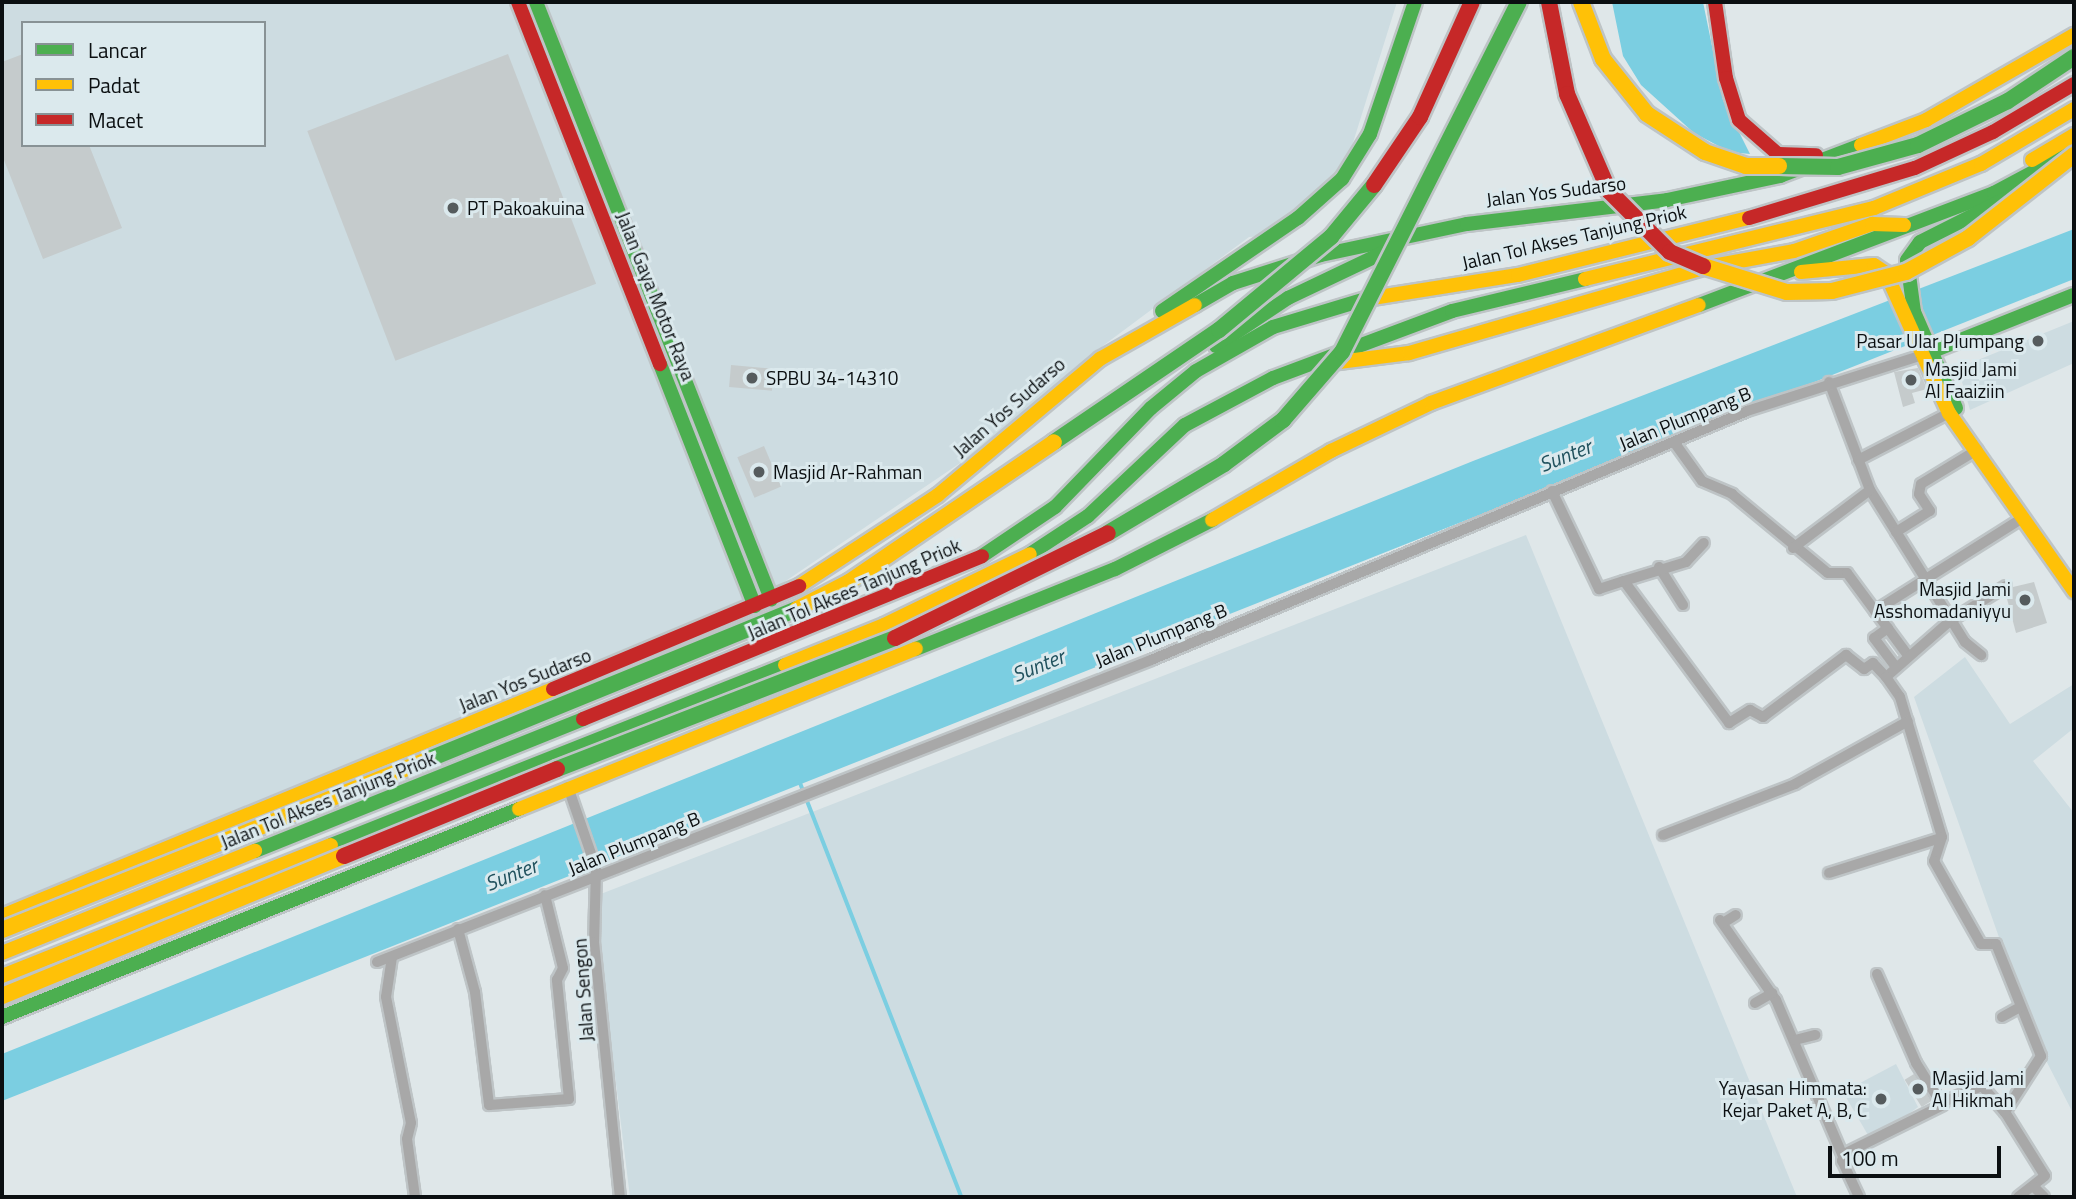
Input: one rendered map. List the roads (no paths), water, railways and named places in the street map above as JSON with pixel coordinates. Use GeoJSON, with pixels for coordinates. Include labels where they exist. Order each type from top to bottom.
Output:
{"type":"FeatureCollection","features":[{"type":"Feature","properties":{"kind":"main road","name":"Jalan Gaya Motor Raya"},"geometry":{"type":"LineString","coordinates":[[518,2],[577,152],[723,500],[771,599]]}},
{"type":"Feature","properties":{"kind":"main road","name":"Jalan Gaya Motor Raya"},"geometry":{"type":"LineString","coordinates":[[536,2],[593,146],[723,500],[755,606]]}},
{"type":"Feature","properties":{"kind":"main road"},"geometry":{"type":"LineString","coordinates":[[1100,359],[1298,218],[1342,179],[1370,134],[1415,2]]}},
{"type":"Feature","properties":{"kind":"main road"},"geometry":{"type":"LineString","coordinates":[[2,930],[772,622],[849,582],[1219,330],[1331,237],[1364,200],[1420,117],[1472,2]]}},
{"type":"Feature","properties":{"kind":"main road"},"geometry":{"type":"LineString","coordinates":[[2,996],[596,753],[901,636],[1076,552],[1224,464],[1283,420],[1342,352],[1519,2]]}},
{"type":"Feature","properties":{"kind":"main road"},"geometry":{"type":"LineString","coordinates":[[1549,2],[1566,94],[1609,191],[1670,252],[1741,282],[1787,292],[1832,291],[1906,272],[1968,238],[2074,153]]}},
{"type":"Feature","properties":{"kind":"main road"},"geometry":{"type":"LineString","coordinates":[[1581,2],[1603,58],[1647,114],[1704,152],[1746,166],[1838,167],[1918,145],[2008,101],[2074,58]]}},
{"type":"Feature","properties":{"kind":"main road"},"geometry":{"type":"LineString","coordinates":[[1715,2],[1726,78],[1739,120],[1770,150],[1797,158],[1904,120],[2074,34]]}},
{"type":"Feature","properties":{"kind":"main road","name":"Jalan Yos Sudarso"},"geometry":{"type":"LineString","coordinates":[[2,916],[771,599],[851,556],[918,510],[1100,359],[1189,306],[1275,268],[1467,223],[1667,200],[1780,176],[1926,120],[2067,46],[2074,34]]}},
{"type":"Feature","properties":{"kind":"main road","name":"Jalan Tol Akses Tanjung Priok"},"geometry":{"type":"LineString","coordinates":[[2,953],[914,589],[1010,539],[1055,507],[1151,408],[1196,371],[1247,338],[1325,308],[1518,275],[1784,209],[1915,168],[2027,114],[2074,84]]}},
{"type":"Feature","properties":{"kind":"main road","name":"Jalan Tol Akses Tanjung Priok"},"geometry":{"type":"LineString","coordinates":[[2,976],[788,664],[1017,563],[1088,516],[1185,425],[1246,391],[1452,311],[1850,216],[1946,181],[2074,109]]}},
{"type":"Feature","properties":{"kind":"main road"},"geometry":{"type":"LineString","coordinates":[[1982,196],[2074,135]]}},
{"type":"Feature","properties":{"kind":"main road"},"geometry":{"type":"LineString","coordinates":[[577,152],[593,146]]}},
{"type":"Feature","properties":{"kind":"main road"},"geometry":{"type":"LineString","coordinates":[[2,1017],[567,785],[1115,569],[1230,512],[1331,451],[1431,403],[1790,273],[1982,196],[2074,153]]}},
{"type":"Feature","properties":{"kind":"main road"},"geometry":{"type":"LineString","coordinates":[[1900,286],[1907,260],[1920,242],[2074,164]]}},
{"type":"Feature","properties":{"kind":"main road"},"geometry":{"type":"LineString","coordinates":[[1196,371],[1224,338],[1288,298],[1382,252],[1467,223]]}},
{"type":"Feature","properties":{"kind":"main road"},"geometry":{"type":"LineString","coordinates":[[1308,366],[1409,354],[1707,267],[1794,251],[1872,224],[1907,225]]}},
{"type":"Feature","properties":{"kind":"main road"},"geometry":{"type":"LineString","coordinates":[[1790,273],[1874,265],[1900,286],[1924,351],[1953,416],[2021,519],[2074,591]]}},
{"type":"Feature","properties":{"kind":"main road"},"geometry":{"type":"LineString","coordinates":[[1924,351],[2074,295]]}},
{"type":"Feature","properties":{"kind":"street","name":"Jalan Plumpang B"},"geometry":{"type":"LineString","coordinates":[[377,962],[545,895],[597,880],[823,786],[1151,660],[1674,442],[1829,382],[1924,351]]}},
{"type":"Feature","properties":{"kind":"street"},"geometry":{"type":"LineString","coordinates":[[1829,382],[1870,490],[1950,621],[1981,655]]}},
{"type":"Feature","properties":{"kind":"street"},"geometry":{"type":"LineString","coordinates":[[1858,460],[1953,416]]}},
{"type":"Feature","properties":{"kind":"street"},"geometry":{"type":"LineString","coordinates":[[1674,442],[1702,481],[1732,494],[1793,548],[1828,573],[1847,573],[1907,654]]}},
{"type":"Feature","properties":{"kind":"street"},"geometry":{"type":"LineString","coordinates":[[1896,532],[1930,511],[1919,494],[1921,484],[1977,450]]}},
{"type":"Feature","properties":{"kind":"street"},"geometry":{"type":"LineString","coordinates":[[1793,548],[1870,490]]}},
{"type":"Feature","properties":{"kind":"street"},"geometry":{"type":"LineString","coordinates":[[1552,491],[1599,589],[1659,567],[1686,562],[1704,543]]}},
{"type":"Feature","properties":{"kind":"street"},"geometry":{"type":"LineString","coordinates":[[1875,611],[1923,576],[2021,519]]}},
{"type":"Feature","properties":{"kind":"street"},"geometry":{"type":"LineString","coordinates":[[1659,567],[1683,605]]}},
{"type":"Feature","properties":{"kind":"street"},"geometry":{"type":"LineString","coordinates":[[1624,581],[1729,723],[1750,710],[1763,718],[1846,654],[1864,669],[1873,663],[1886,677],[1908,721],[1941,838],[1934,861],[1981,944],[1996,944],[2041,1056],[2004,1112]]}},
{"type":"Feature","properties":{"kind":"street"},"geometry":{"type":"LineString","coordinates":[[1886,677],[1907,654],[1950,621],[2006,586]]}},
{"type":"Feature","properties":{"kind":"street"},"geometry":{"type":"LineString","coordinates":[[1888,628],[1874,638],[1896,667]]}},
{"type":"Feature","properties":{"kind":"street"},"geometry":{"type":"LineString","coordinates":[[1663,835],[1795,784],[1908,721]]}},
{"type":"Feature","properties":{"kind":"street","name":"Jalan Sengon"},"geometry":{"type":"LineString","coordinates":[[567,785],[596,868],[594,942],[620,1197]]}},
{"type":"Feature","properties":{"kind":"street"},"geometry":{"type":"LineString","coordinates":[[1829,873],[1941,838]]}},
{"type":"Feature","properties":{"kind":"street"},"geometry":{"type":"LineString","coordinates":[[458,929],[475,992],[489,1105],[569,1099],[557,980],[563,968],[545,895]]}},
{"type":"Feature","properties":{"kind":"street"},"geometry":{"type":"LineString","coordinates":[[1736,915],[1721,922],[1772,993],[1795,1040],[1859,1197]]}},
{"type":"Feature","properties":{"kind":"street"},"geometry":{"type":"LineString","coordinates":[[392,957],[386,998],[411,1123],[407,1139],[415,1197]]}},
{"type":"Feature","properties":{"kind":"street"},"geometry":{"type":"LineString","coordinates":[[1877,974],[1916,1063],[1944,1104]]}},
{"type":"Feature","properties":{"kind":"street"},"geometry":{"type":"LineString","coordinates":[[1755,1003],[1772,993]]}},
{"type":"Feature","properties":{"kind":"street"},"geometry":{"type":"LineString","coordinates":[[2002,1017],[2020,1007]]}},
{"type":"Feature","properties":{"kind":"street"},"geometry":{"type":"LineString","coordinates":[[1795,1040],[1815,1035]]}},
{"type":"Feature","properties":{"kind":"street"},"geometry":{"type":"LineString","coordinates":[[1843,1156],[1982,1086],[2004,1112],[2044,1173],[2034,1186],[2018,1197]]}},
{"type":"Feature","properties":{"kind":"street"},"geometry":{"type":"LineString","coordinates":[[2034,1186],[2044,1197]]}},
{"type":"Feature","properties":{"kind":"water"},"geometry":{"type":"Polygon","coordinates":[[[1612,2],[1703,2],[1723,100],[1750,154],[1730,152],[1694,133],[1641,85],[1623,56],[1612,2]]]}},
{"type":"Feature","properties":{"kind":"water","name":"Sunter"},"geometry":{"type":"Polygon","coordinates":[[[2074,229],[2074,279],[2,1101],[2,1054],[1473,461],[2074,229]]]}},
{"type":"Feature","properties":{"kind":"waterway"},"geometry":{"type":"LineString","coordinates":[[800,782],[962,1197]]}},
{"type":"Feature","properties":{"kind":"place","name":"PT Pakoakuina"},"geometry":{"type":"Point","coordinates":[453,208]}},
{"type":"Feature","properties":{"kind":"place","name":"Pasar Ular Plumpang"},"geometry":{"type":"Point","coordinates":[2038,341]}},
{"type":"Feature","properties":{"kind":"place","name":"SPBU 34-14310"},"geometry":{"type":"Point","coordinates":[752,378]}},
{"type":"Feature","properties":{"kind":"place","name":"Masjid Jami Al Faaiziin"},"geometry":{"type":"Point","coordinates":[1911,380]}},
{"type":"Feature","properties":{"kind":"place","name":"Masjid Ar-Rahman"},"geometry":{"type":"Point","coordinates":[759,472]}},
{"type":"Feature","properties":{"kind":"place","name":"Masjid Jami Asshomadaniyyu"},"geometry":{"type":"Point","coordinates":[2025,600]}},
{"type":"Feature","properties":{"kind":"place","name":"Masjid Jami Al Hikmah"},"geometry":{"type":"Point","coordinates":[1918,1089]}},
{"type":"Feature","properties":{"kind":"place","name":"Yayasan Himmata: Kejar Paket A, B, C"},"geometry":{"type":"Point","coordinates":[1881,1099]}}]}
